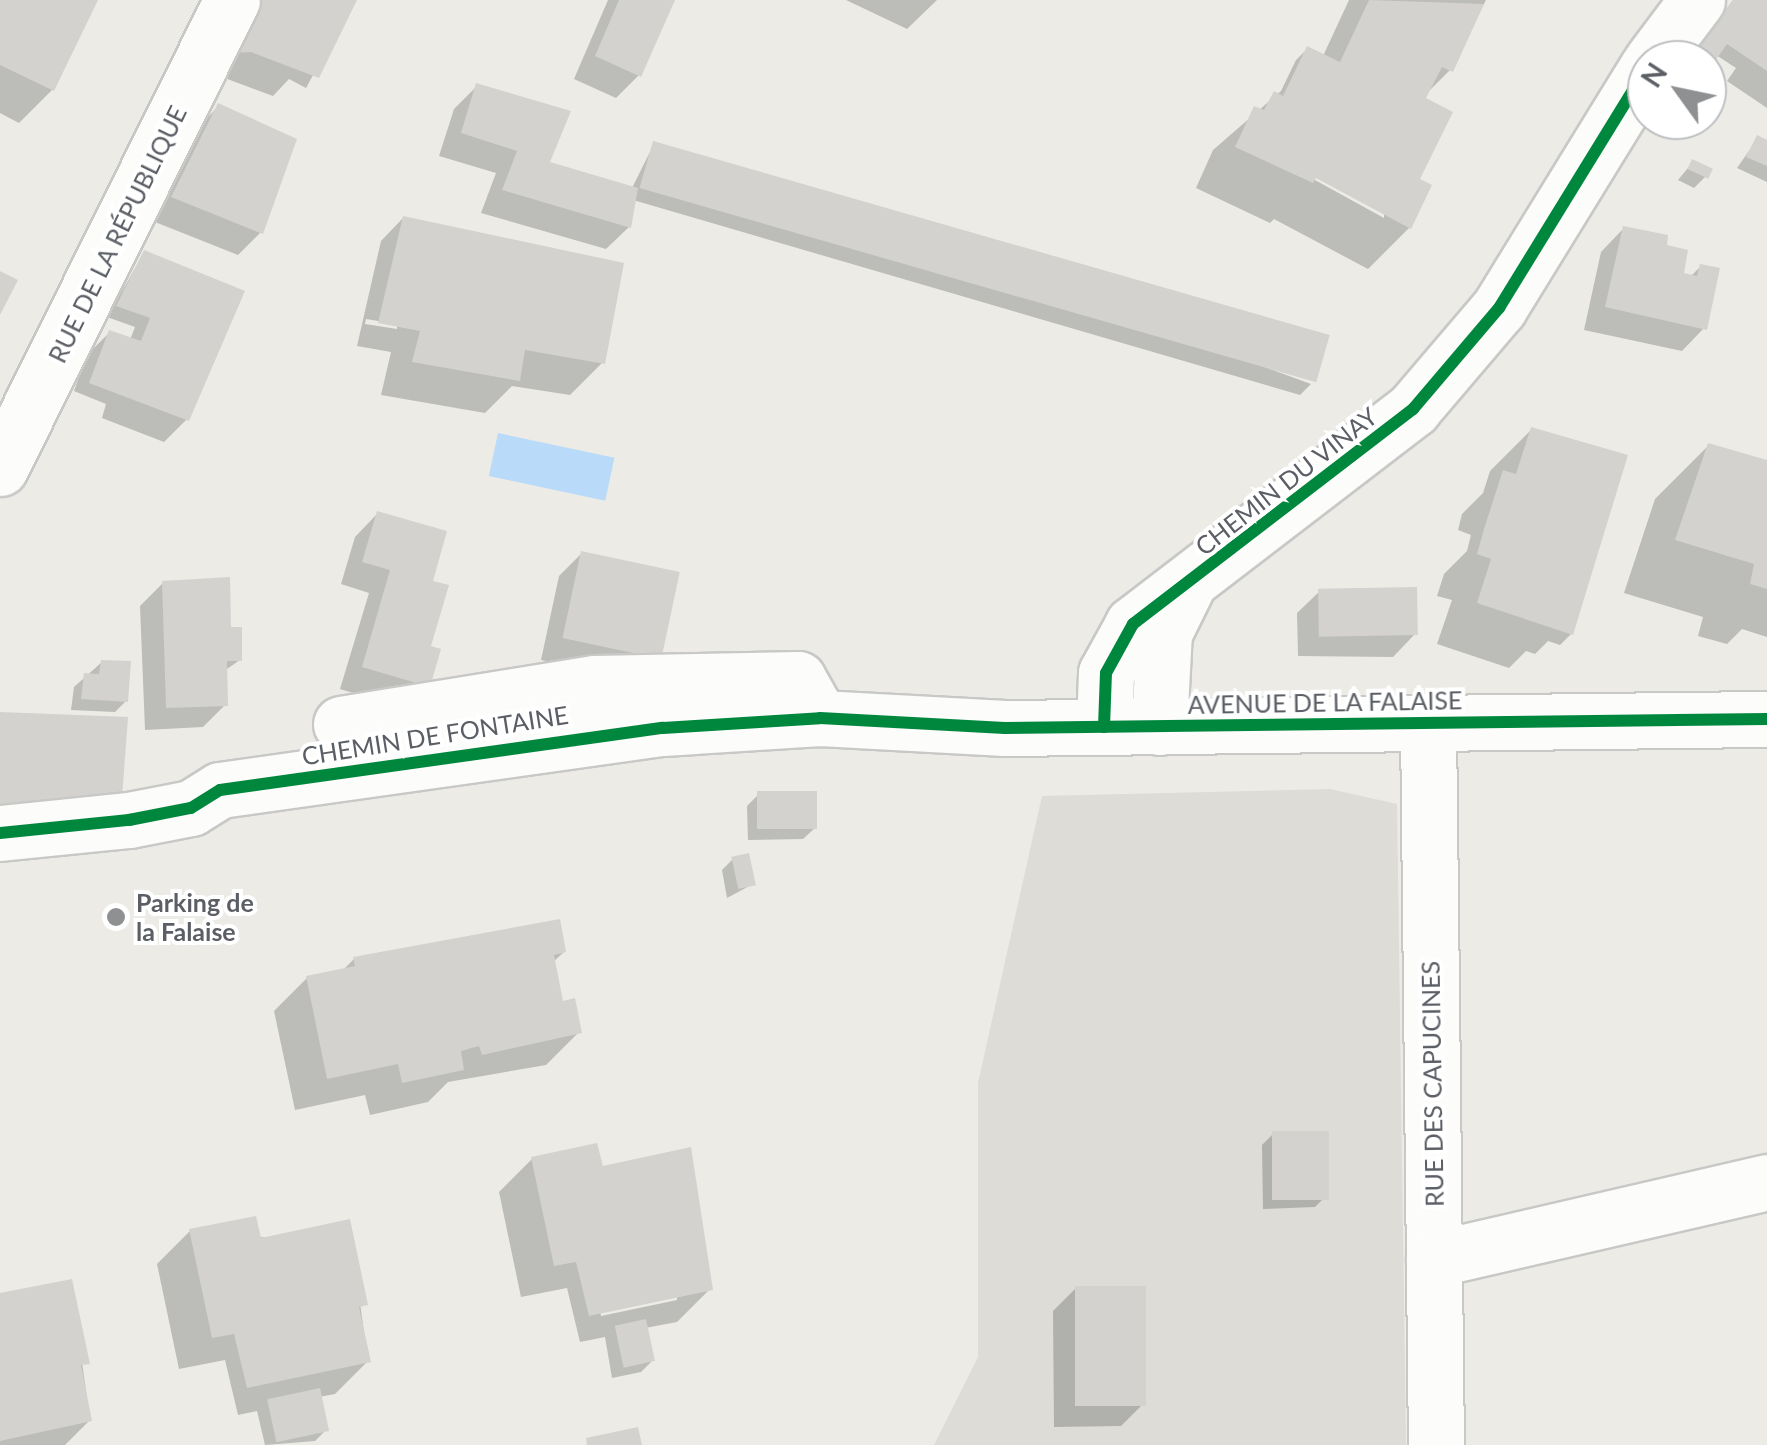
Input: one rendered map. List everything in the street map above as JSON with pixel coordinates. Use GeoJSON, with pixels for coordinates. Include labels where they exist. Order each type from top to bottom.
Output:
{"type":"FeatureCollection","features":[{"type":"Feature","properties":{"kind":"street","name":"RUE DE LA RÉPUBLIQUE"},"geometry":{"type":"LineString","coordinates":[[0,468],[232,0]]}},
{"type":"Feature","properties":{"kind":"street"},"geometry":{"type":"LineString","coordinates":[[1667,40],[1697,0]]}},
{"type":"Feature","properties":{"kind":"street","name":"CHEMIN DU VINAY"},"geometry":{"type":"LineString","coordinates":[[1104,727],[1106,672],[1117,648],[1154,606],[1186,588],[1413,409],[1500,308],[1627,101]]}},
{"type":"Feature","properties":{"kind":"street","name":"CHEMIN DU VINAY"},"geometry":{"type":"LineString","coordinates":[[1159,727],[1164,633],[1186,588]]}},
{"type":"Feature","properties":{"kind":"street"},"geometry":{"type":"LineString","coordinates":[[341,724],[596,683],[798,679],[820,718]]}},
{"type":"Feature","properties":{"kind":"street","name":"CHEMIN DE FONTAINE"},"geometry":{"type":"LineString","coordinates":[[0,833],[191,808],[220,790],[609,732],[820,718],[884,721]]}},
{"type":"Feature","properties":{"kind":"street","name":"AVENUE DE LA FALAISE"},"geometry":{"type":"LineString","coordinates":[[884,721],[1159,727],[1767,719]]}},
{"type":"Feature","properties":{"kind":"street","name":"RUE DES CAPUCINES"},"geometry":{"type":"LineString","coordinates":[[1428,722],[1436,1445]]}},
{"type":"Feature","properties":{"kind":"street"},"geometry":{"type":"LineString","coordinates":[[1434,1260],[1767,1182]]}},
{"type":"Feature","properties":{"kind":"shaded area"},"geometry":{"type":"Polygon","coordinates":[[[1330,789],[1397,804],[1406,1445],[934,1445],[978,1357],[978,1083],[1042,796],[1330,789]]]}},
{"type":"Feature","properties":{"kind":"water"},"geometry":{"type":"Polygon","coordinates":[[[498,433],[614,458],[605,501],[489,476],[498,433]]]}},
{"type":"Feature","properties":{"kind":"building"},"geometry":{"type":"Polygon","coordinates":[[[0,0],[98,0],[54,91],[0,65],[0,0]]]}},
{"type":"Feature","properties":{"kind":"building"},"geometry":{"type":"Polygon","coordinates":[[[260,0],[357,0],[319,78],[251,52],[235,53],[260,0]]]}},
{"type":"Feature","properties":{"kind":"building"},"geometry":{"type":"Polygon","coordinates":[[[619,0],[675,0],[641,77],[595,56],[619,0]]]}},
{"type":"Feature","properties":{"kind":"building"},"geometry":{"type":"Polygon","coordinates":[[[1369,0],[1484,4],[1453,72],[1442,67],[1426,98],[1453,112],[1420,179],[1432,185],[1411,229],[1316,178],[1313,183],[1235,147],[1254,106],[1264,110],[1274,91],[1283,96],[1307,46],[1340,62],[1369,0]]]}},
{"type":"Feature","properties":{"kind":"building"},"geometry":{"type":"Polygon","coordinates":[[[1733,0],[1767,0],[1767,71],[1727,44],[1727,40],[1703,40],[1733,0]]]}},
{"type":"Feature","properties":{"kind":"building"},"geometry":{"type":"Polygon","coordinates":[[[476,83],[571,111],[550,162],[638,188],[631,228],[502,190],[517,151],[461,133],[476,83]]]}},
{"type":"Feature","properties":{"kind":"building"},"geometry":{"type":"Polygon","coordinates":[[[218,103],[297,139],[263,234],[171,197],[218,103]]]}},
{"type":"Feature","properties":{"kind":"building"},"geometry":{"type":"Polygon","coordinates":[[[1757,135],[1767,140],[1767,166],[1746,157],[1757,135]]]}},
{"type":"Feature","properties":{"kind":"building"},"geometry":{"type":"Polygon","coordinates":[[[653,141],[1330,335],[1316,382],[639,188],[653,141]]]}},
{"type":"Feature","properties":{"kind":"building"},"geometry":{"type":"Polygon","coordinates":[[[1692,159],[1713,169],[1708,179],[1687,169],[1692,159]]]}},
{"type":"Feature","properties":{"kind":"building"},"geometry":{"type":"Polygon","coordinates":[[[403,216],[624,263],[605,364],[525,350],[520,381],[412,362],[420,331],[378,323],[403,216]]]}},
{"type":"Feature","properties":{"kind":"building"},"geometry":{"type":"Polygon","coordinates":[[[1623,226],[1668,235],[1667,245],[1688,250],[1684,273],[1697,276],[1700,264],[1720,268],[1707,330],[1605,307],[1623,226]]]}},
{"type":"Feature","properties":{"kind":"building"},"geometry":{"type":"Polygon","coordinates":[[[144,250],[245,291],[189,421],[89,383],[109,330],[141,341],[150,318],[116,306],[144,250]]]}},
{"type":"Feature","properties":{"kind":"building"},"geometry":{"type":"Polygon","coordinates":[[[0,271],[18,280],[0,315],[0,271]]]}},
{"type":"Feature","properties":{"kind":"building"},"geometry":{"type":"Polygon","coordinates":[[[1531,427],[1628,455],[1573,635],[1477,603],[1491,559],[1477,554],[1484,529],[1503,470],[1516,474],[1531,427]]]}},
{"type":"Feature","properties":{"kind":"building"},"geometry":{"type":"Polygon","coordinates":[[[1708,443],[1767,460],[1767,589],[1750,584],[1754,564],[1675,540],[1708,443]]]}},
{"type":"Feature","properties":{"kind":"building"},"geometry":{"type":"Polygon","coordinates":[[[377,511],[447,531],[433,581],[449,585],[431,646],[441,649],[430,687],[362,667],[390,570],[362,562],[377,511]]]}},
{"type":"Feature","properties":{"kind":"building"},"geometry":{"type":"Polygon","coordinates":[[[581,551],[680,572],[661,659],[562,638],[581,551]]]}},
{"type":"Feature","properties":{"kind":"building"},"geometry":{"type":"Polygon","coordinates":[[[230,577],[231,627],[242,627],[242,661],[227,661],[228,706],[166,708],[162,581],[230,577]]]}},
{"type":"Feature","properties":{"kind":"building"},"geometry":{"type":"Polygon","coordinates":[[[1417,587],[1418,635],[1319,637],[1318,589],[1417,587]]]}},
{"type":"Feature","properties":{"kind":"building"},"geometry":{"type":"Polygon","coordinates":[[[101,660],[131,661],[128,702],[81,699],[84,673],[99,674],[101,660]]]}},
{"type":"Feature","properties":{"kind":"building"},"geometry":{"type":"Polygon","coordinates":[[[0,712],[128,717],[122,798],[0,810],[0,712]]]}},
{"type":"Feature","properties":{"kind":"building"},"geometry":{"type":"Polygon","coordinates":[[[757,791],[817,791],[817,829],[757,829],[757,791]]]}},
{"type":"Feature","properties":{"kind":"building"},"geometry":{"type":"Polygon","coordinates":[[[749,853],[756,885],[738,889],[731,857],[749,853]]]}},
{"type":"Feature","properties":{"kind":"building"},"geometry":{"type":"Polygon","coordinates":[[[560,919],[566,952],[554,955],[563,1001],[575,998],[582,1033],[482,1055],[479,1046],[461,1051],[464,1070],[402,1083],[398,1064],[327,1079],[306,976],[355,966],[353,957],[560,919]]]}},
{"type":"Feature","properties":{"kind":"building"},"geometry":{"type":"Polygon","coordinates":[[[1272,1131],[1329,1131],[1329,1200],[1272,1200],[1272,1131]]]}},
{"type":"Feature","properties":{"kind":"building"},"geometry":{"type":"Polygon","coordinates":[[[597,1143],[603,1166],[691,1147],[713,1290],[589,1316],[576,1262],[554,1266],[531,1157],[597,1143]]]}},
{"type":"Feature","properties":{"kind":"building"},"geometry":{"type":"Polygon","coordinates":[[[256,1216],[261,1238],[350,1219],[368,1305],[359,1307],[371,1362],[247,1388],[234,1334],[212,1338],[189,1229],[256,1216]]]}},
{"type":"Feature","properties":{"kind":"building"},"geometry":{"type":"Polygon","coordinates":[[[72,1279],[90,1364],[81,1365],[92,1421],[0,1441],[0,1293],[72,1279]]]}},
{"type":"Feature","properties":{"kind":"building"},"geometry":{"type":"Polygon","coordinates":[[[1075,1286],[1146,1286],[1146,1406],[1075,1406],[1075,1286]]]}},
{"type":"Feature","properties":{"kind":"building"},"geometry":{"type":"Polygon","coordinates":[[[646,1319],[655,1361],[624,1368],[615,1326],[646,1319]]]}},
{"type":"Feature","properties":{"kind":"building"},"geometry":{"type":"Polygon","coordinates":[[[320,1388],[329,1431],[276,1442],[267,1399],[320,1388]]]}},
{"type":"Feature","properties":{"kind":"building"},"geometry":{"type":"Polygon","coordinates":[[[638,1427],[642,1445],[587,1445],[586,1438],[638,1427]]]}},
{"type":"Feature","properties":{"kind":"cycle path"},"geometry":{"type":"LineString","coordinates":[[1104,727],[1106,673],[1133,624],[1413,409],[1499,308],[1627,100]]}},
{"type":"Feature","properties":{"kind":"cycle path"},"geometry":{"type":"LineString","coordinates":[[0,833],[129,820],[191,808],[220,790],[663,728],[820,718],[1005,728],[1767,719]]}},
{"type":"Feature","properties":{"kind":"place","name":"Parking de la Falaise"},"geometry":{"type":"Point","coordinates":[116,917]}}]}
